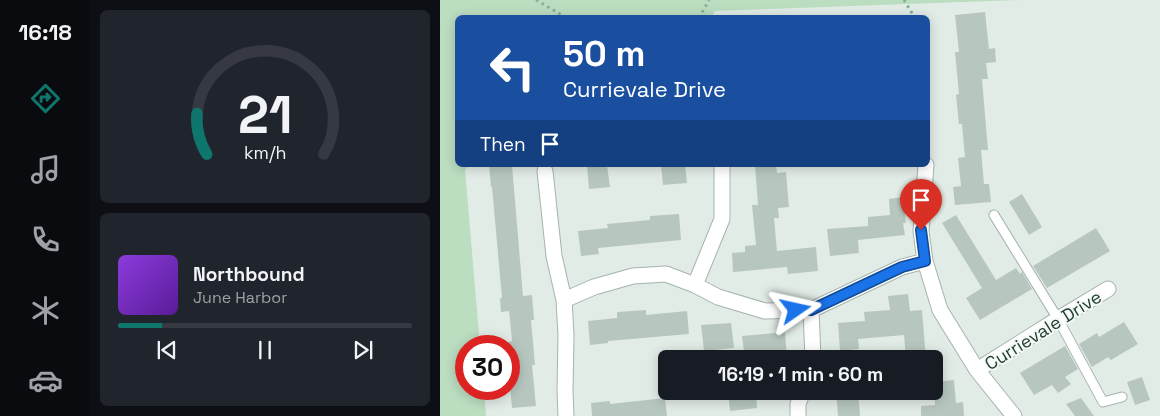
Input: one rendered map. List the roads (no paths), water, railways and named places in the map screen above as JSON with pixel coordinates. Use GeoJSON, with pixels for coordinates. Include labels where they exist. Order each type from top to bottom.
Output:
{"type":"FeatureCollection","features":[{"type":"Feature","properties":{"kind":"street"},"geometry":{"type":"LineString","coordinates":[[694,285],[722,219],[723,167]]}},
{"type":"Feature","properties":{"kind":"street","name":"Currievale Drive"},"geometry":{"type":"LineString","coordinates":[[926,167],[921,230],[925,261],[940,310],[977,370],[1014,416]]}},
{"type":"Feature","properties":{"kind":"street"},"geometry":{"type":"LineString","coordinates":[[545,171],[554,256],[564,300],[566,335],[564,391],[566,416]]}},
{"type":"Feature","properties":{"kind":"street"},"geometry":{"type":"LineString","coordinates":[[564,300],[594,287],[633,276],[666,274],[694,285],[718,298],[765,311],[811,310],[902,267],[925,261]]}},
{"type":"Feature","properties":{"kind":"street","name":"Currievale Drive"},"geometry":{"type":"LineString","coordinates":[[977,370],[1108,289]]}},
{"type":"Feature","properties":{"kind":"street"},"geometry":{"type":"LineString","coordinates":[[811,310],[813,350]]}},
{"type":"Feature","properties":{"kind":"street"},"geometry":{"type":"LineString","coordinates":[[798,416],[800,400]]}},
{"type":"Feature","properties":{"kind":"lane"},"geometry":{"type":"LineString","coordinates":[[994,215],[1058,319],[1103,402],[1122,397]]}}]}
